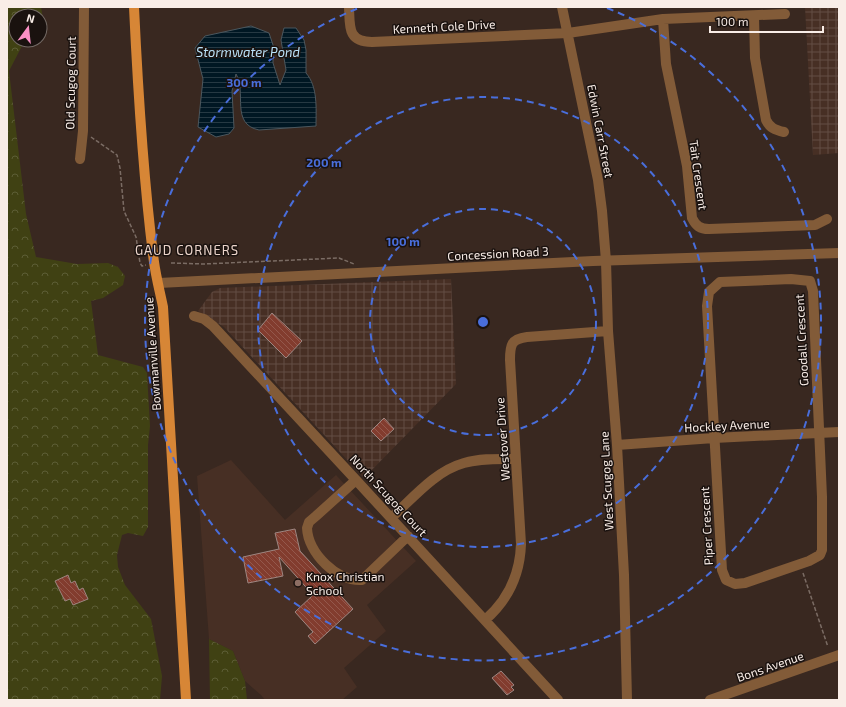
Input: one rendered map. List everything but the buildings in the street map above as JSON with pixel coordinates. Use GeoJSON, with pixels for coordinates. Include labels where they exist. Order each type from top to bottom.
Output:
{"type":"FeatureCollection","features":[{"type":"Feature","properties":{"kind":"main road","name":"Bowmanville Avenue"},"geometry":{"type":"LineString","coordinates":[[134,7],[144,169],[154,264],[163,307],[186,700]]}},
{"type":"Feature","properties":{"kind":"street","name":"Old Scugog Court"},"geometry":{"type":"LineString","coordinates":[[80,159],[83,131],[84,7]]}},
{"type":"Feature","properties":{"kind":"street","name":"Kenneth Cole Drive"},"geometry":{"type":"LineString","coordinates":[[349,7],[350,28],[352,34],[360,41],[366,42],[568,33]]}},
{"type":"Feature","properties":{"kind":"street","name":"Edwin Carr Street"},"geometry":{"type":"LineString","coordinates":[[562,7],[598,180],[606,261]]}},
{"type":"Feature","properties":{"kind":"street"},"geometry":{"type":"LineString","coordinates":[[568,33],[663,19],[785,14]]}},
{"type":"Feature","properties":{"kind":"street"},"geometry":{"type":"LineString","coordinates":[[754,16],[755,58],[766,120],[769,126],[784,132]]}},
{"type":"Feature","properties":{"kind":"street","name":"Tait Crescent"},"geometry":{"type":"LineString","coordinates":[[663,19],[666,64],[687,166],[692,218],[698,227],[709,229],[815,225],[827,219]]}},
{"type":"Feature","properties":{"kind":"street","name":"Concession Road 3"},"geometry":{"type":"LineString","coordinates":[[158,283],[606,261],[839,253]]}},
{"type":"Feature","properties":{"kind":"street","name":"West Scugog Lane"},"geometry":{"type":"LineString","coordinates":[[606,261],[608,331],[617,445],[624,575],[627,700]]}},
{"type":"Feature","properties":{"kind":"street","name":"Goodall Crescent"},"geometry":{"type":"LineString","coordinates":[[714,438],[707,306],[709,292],[720,282],[791,280],[810,281],[813,292],[819,433]]}},
{"type":"Feature","properties":{"kind":"street","name":"North Scugog Court"},"geometry":{"type":"LineString","coordinates":[[194,316],[204,319],[213,326],[558,700]]}},
{"type":"Feature","properties":{"kind":"street","name":"Westover Drive"},"geometry":{"type":"LineString","coordinates":[[485,620],[507,594],[515,579],[521,557],[522,544],[510,360],[510,350],[512,344],[519,338],[527,336],[608,331]]}},
{"type":"Feature","properties":{"kind":"street","name":"Hockley Avenue"},"geometry":{"type":"LineString","coordinates":[[617,445],[714,438],[839,432]]}},
{"type":"Feature","properties":{"kind":"street","name":"Piper Crescent"},"geometry":{"type":"LineString","coordinates":[[714,438],[722,570],[726,580],[730,583],[740,584],[809,561],[820,555],[822,550],[823,513],[819,433]]}},
{"type":"Feature","properties":{"kind":"street"},"geometry":{"type":"LineString","coordinates":[[391,518],[432,480],[450,468],[465,462],[479,460],[516,459]]}},
{"type":"Feature","properties":{"kind":"street"},"geometry":{"type":"LineString","coordinates":[[356,480],[309,522],[307,528],[311,544],[322,560],[345,578],[351,580],[362,580],[408,536]]}},
{"type":"Feature","properties":{"kind":"street","name":"Bons Avenue"},"geometry":{"type":"LineString","coordinates":[[710,700],[722,698],[839,655]]}},
{"type":"Feature","properties":{"kind":"path"},"geometry":{"type":"LineString","coordinates":[[83,131],[116,155],[120,168],[124,211],[136,237],[140,263],[142,266],[154,264]]}},
{"type":"Feature","properties":{"kind":"path"},"geometry":{"type":"LineString","coordinates":[[172,263],[204,264],[339,258]]}},
{"type":"Feature","properties":{"kind":"path"},"geometry":{"type":"LineString","coordinates":[[803,573],[828,647]]}},
{"type":"Feature","properties":{"kind":"shaded area"},"geometry":{"type":"Polygon","coordinates":[[[805,7],[839,7],[839,153],[813,155],[805,7]]]}},
{"type":"Feature","properties":{"kind":"shaded area"},"geometry":{"type":"Polygon","coordinates":[[[451,279],[456,384],[364,478],[224,327],[198,311],[212,292],[220,288],[451,279]]]}},
{"type":"Feature","properties":{"kind":"shaded area","name":"Knox Christian School"},"geometry":{"type":"Polygon","coordinates":[[[231,460],[285,520],[336,475],[416,561],[367,605],[386,631],[344,668],[357,687],[342,700],[265,700],[245,681],[233,651],[209,639],[197,476],[231,460]]]}},
{"type":"Feature","properties":{"kind":"green space"},"geometry":{"type":"Polygon","coordinates":[[[7,7],[41,7],[8,8],[8,48],[21,48],[9,71],[26,214],[36,257],[77,264],[108,263],[118,267],[125,276],[123,285],[103,298],[91,301],[98,355],[143,367],[147,373],[150,426],[148,445],[148,527],[143,536],[128,533],[122,535],[117,555],[118,567],[125,585],[151,619],[162,676],[160,700],[7,700],[7,7]]]}},
{"type":"Feature","properties":{"kind":"green space"},"geometry":{"type":"Polygon","coordinates":[[[209,639],[233,651],[245,681],[247,700],[210,700],[209,639]]]}},
{"type":"Feature","properties":{"kind":"water","name":"Stormwater Pond"},"geometry":{"type":"Polygon","coordinates":[[[251,26],[269,33],[273,45],[273,63],[280,85],[286,70],[281,40],[284,28],[296,28],[304,40],[306,50],[306,73],[313,85],[316,98],[316,126],[259,130],[250,127],[242,114],[239,81],[236,74],[232,91],[234,128],[229,134],[216,137],[198,127],[203,79],[195,48],[205,36],[251,26]]]}},
{"type":"Feature","properties":{"kind":"place","name":"Knox Christian School"},"geometry":{"type":"Point","coordinates":[298,583]}},
{"type":"Feature","properties":{"kind":"district","name":"GAUD CORNERS"},"geometry":{"type":"Point","coordinates":[187,250]}}]}
